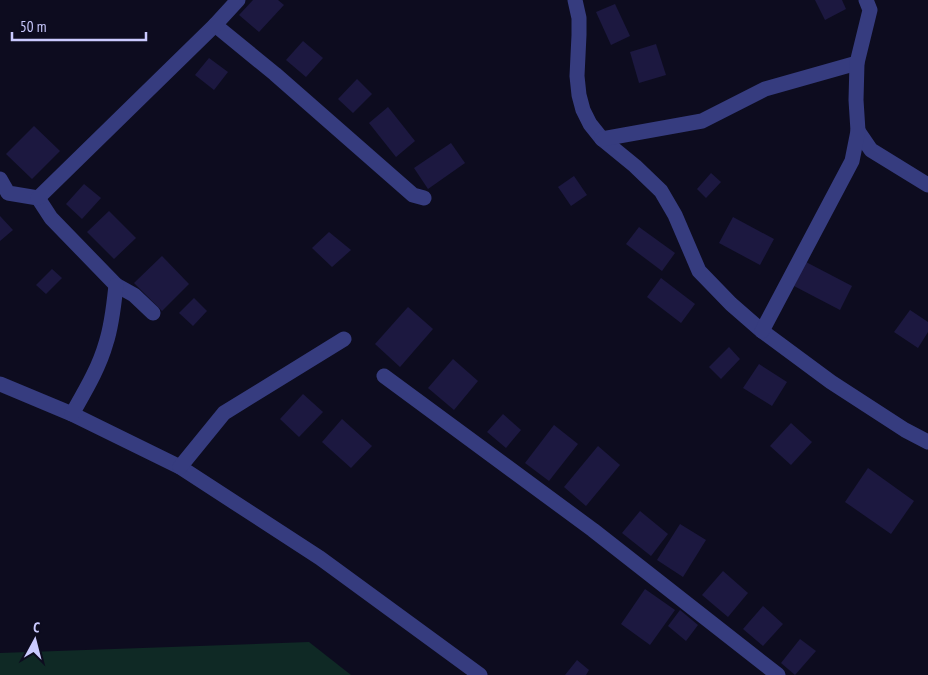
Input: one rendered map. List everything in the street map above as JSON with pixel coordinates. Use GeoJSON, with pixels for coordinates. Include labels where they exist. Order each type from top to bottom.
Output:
{"type":"FeatureCollection","features":[{"type":"Feature","properties":{"kind":"street"},"geometry":{"type":"LineString","coordinates":[[0,179],[4,195],[38,198],[215,25],[238,0]]}},
{"type":"Feature","properties":{"kind":"street"},"geometry":{"type":"LineString","coordinates":[[575,0],[580,35],[577,76],[583,110],[590,124],[602,139],[635,166],[661,191],[675,215],[700,271],[731,304],[762,331],[831,382],[905,430],[928,442]]}},
{"type":"Feature","properties":{"kind":"street"},"geometry":{"type":"LineString","coordinates":[[762,331],[852,161],[858,132],[856,100],[857,63],[870,10],[866,0]]}},
{"type":"Feature","properties":{"kind":"street"},"geometry":{"type":"LineString","coordinates":[[215,25],[275,74],[413,195],[424,198]]}},
{"type":"Feature","properties":{"kind":"street"},"geometry":{"type":"LineString","coordinates":[[602,139],[702,121],[765,89],[857,63]]}},
{"type":"Feature","properties":{"kind":"street"},"geometry":{"type":"LineString","coordinates":[[858,132],[871,150],[928,185]]}},
{"type":"Feature","properties":{"kind":"street"},"geometry":{"type":"LineString","coordinates":[[38,198],[51,218],[116,285],[134,295],[153,313]]}},
{"type":"Feature","properties":{"kind":"street"},"geometry":{"type":"LineString","coordinates":[[72,414],[89,386],[106,343],[114,306],[116,285]]}},
{"type":"Feature","properties":{"kind":"street"},"geometry":{"type":"LineString","coordinates":[[180,467],[224,413],[344,339]]}},
{"type":"Feature","properties":{"kind":"street"},"geometry":{"type":"LineString","coordinates":[[384,376],[593,530],[778,675]]}},
{"type":"Feature","properties":{"kind":"street"},"geometry":{"type":"LineString","coordinates":[[0,384],[72,414],[180,467],[320,558],[480,675]]}},
{"type":"Feature","properties":{"kind":"green space"},"geometry":{"type":"Polygon","coordinates":[[[309,642],[351,675],[0,675],[0,653],[309,642]]]}},
{"type":"Feature","properties":{"kind":"building"},"geometry":{"type":"Polygon","coordinates":[[[253,0],[278,0],[284,5],[259,32],[239,15],[253,0]]]}},
{"type":"Feature","properties":{"kind":"building"},"geometry":{"type":"Polygon","coordinates":[[[815,0],[842,0],[846,9],[825,20],[815,0]]]}},
{"type":"Feature","properties":{"kind":"building"},"geometry":{"type":"Polygon","coordinates":[[[615,4],[630,36],[611,45],[596,12],[615,4]]]}},
{"type":"Feature","properties":{"kind":"building"},"geometry":{"type":"Polygon","coordinates":[[[303,41],[323,58],[306,77],[286,60],[303,41]]]}},
{"type":"Feature","properties":{"kind":"building"},"geometry":{"type":"Polygon","coordinates":[[[656,44],[666,75],[639,83],[630,52],[656,44]]]}},
{"type":"Feature","properties":{"kind":"building"},"geometry":{"type":"Polygon","coordinates":[[[209,58],[228,72],[214,90],[195,75],[209,58]]]}},
{"type":"Feature","properties":{"kind":"building"},"geometry":{"type":"Polygon","coordinates":[[[357,79],[372,94],[353,113],[338,99],[357,79]]]}},
{"type":"Feature","properties":{"kind":"building"},"geometry":{"type":"Polygon","coordinates":[[[388,107],[415,141],[396,157],[369,123],[388,107]]]}},
{"type":"Feature","properties":{"kind":"building"},"geometry":{"type":"Polygon","coordinates":[[[34,126],[60,151],[32,179],[6,154],[34,126]]]}},
{"type":"Feature","properties":{"kind":"building"},"geometry":{"type":"Polygon","coordinates":[[[451,143],[465,163],[428,189],[414,168],[451,143]]]}},
{"type":"Feature","properties":{"kind":"building"},"geometry":{"type":"Polygon","coordinates":[[[711,173],[721,182],[706,198],[697,189],[711,173]]]}},
{"type":"Feature","properties":{"kind":"building"},"geometry":{"type":"Polygon","coordinates":[[[574,176],[587,195],[571,206],[558,187],[574,176]]]}},
{"type":"Feature","properties":{"kind":"building"},"geometry":{"type":"Polygon","coordinates":[[[84,184],[101,198],[82,219],[66,204],[84,184]]]}},
{"type":"Feature","properties":{"kind":"building"},"geometry":{"type":"Polygon","coordinates":[[[109,211],[136,238],[114,259],[87,232],[109,211]]]}},
{"type":"Feature","properties":{"kind":"building"},"geometry":{"type":"Polygon","coordinates":[[[0,216],[13,230],[0,241],[0,216]]]}},
{"type":"Feature","properties":{"kind":"building"},"geometry":{"type":"Polygon","coordinates":[[[733,217],[774,239],[760,265],[719,243],[733,217]]]}},
{"type":"Feature","properties":{"kind":"building"},"geometry":{"type":"Polygon","coordinates":[[[639,227],[675,253],[662,271],[626,244],[639,227]]]}},
{"type":"Feature","properties":{"kind":"building"},"geometry":{"type":"Polygon","coordinates":[[[329,232],[351,250],[332,267],[312,248],[329,232]]]}},
{"type":"Feature","properties":{"kind":"building"},"geometry":{"type":"Polygon","coordinates":[[[162,256],[189,284],[162,311],[134,283],[162,256]]]}},
{"type":"Feature","properties":{"kind":"building"},"geometry":{"type":"Polygon","coordinates":[[[806,262],[852,286],[840,310],[794,286],[806,262]]]}},
{"type":"Feature","properties":{"kind":"building"},"geometry":{"type":"Polygon","coordinates":[[[52,269],[62,278],[46,294],[36,285],[52,269]]]}},
{"type":"Feature","properties":{"kind":"building"},"geometry":{"type":"Polygon","coordinates":[[[661,278],[695,304],[681,323],[647,297],[661,278]]]}},
{"type":"Feature","properties":{"kind":"building"},"geometry":{"type":"Polygon","coordinates":[[[194,298],[207,311],[193,326],[179,313],[194,298]]]}},
{"type":"Feature","properties":{"kind":"building"},"geometry":{"type":"Polygon","coordinates":[[[408,307],[433,329],[400,367],[375,344],[408,307]]]}},
{"type":"Feature","properties":{"kind":"building"},"geometry":{"type":"Polygon","coordinates":[[[910,310],[928,322],[928,332],[918,348],[894,332],[910,310]]]}},
{"type":"Feature","properties":{"kind":"building"},"geometry":{"type":"Polygon","coordinates":[[[729,347],[740,359],[721,379],[709,367],[729,347]]]}},
{"type":"Feature","properties":{"kind":"building"},"geometry":{"type":"Polygon","coordinates":[[[453,359],[478,381],[454,410],[428,388],[453,359]]]}},
{"type":"Feature","properties":{"kind":"building"},"geometry":{"type":"Polygon","coordinates":[[[759,364],[787,382],[772,406],[743,388],[759,364]]]}},
{"type":"Feature","properties":{"kind":"building"},"geometry":{"type":"Polygon","coordinates":[[[303,394],[323,412],[299,437],[280,419],[303,394]]]}},
{"type":"Feature","properties":{"kind":"building"},"geometry":{"type":"Polygon","coordinates":[[[503,414],[521,430],[506,448],[487,432],[503,414]]]}},
{"type":"Feature","properties":{"kind":"building"},"geometry":{"type":"Polygon","coordinates":[[[342,419],[372,446],[351,468],[322,442],[342,419]]]}},
{"type":"Feature","properties":{"kind":"building"},"geometry":{"type":"Polygon","coordinates":[[[791,423],[812,442],[791,465],[770,446],[791,423]]]}},
{"type":"Feature","properties":{"kind":"building"},"geometry":{"type":"Polygon","coordinates":[[[554,425],[578,444],[549,481],[525,463],[554,425]]]}},
{"type":"Feature","properties":{"kind":"building"},"geometry":{"type":"Polygon","coordinates":[[[598,446],[620,465],[586,506],[564,487],[598,446]]]}},
{"type":"Feature","properties":{"kind":"building"},"geometry":{"type":"Polygon","coordinates":[[[868,468],[914,501],[891,534],[845,502],[868,468]]]}},
{"type":"Feature","properties":{"kind":"building"},"geometry":{"type":"Polygon","coordinates":[[[640,511],[668,534],[651,556],[622,533],[640,511]]]}},
{"type":"Feature","properties":{"kind":"building"},"geometry":{"type":"Polygon","coordinates":[[[680,524],[706,540],[683,577],[657,560],[680,524]]]}},
{"type":"Feature","properties":{"kind":"building"},"geometry":{"type":"Polygon","coordinates":[[[723,571],[748,593],[728,617],[702,595],[723,571]]]}},
{"type":"Feature","properties":{"kind":"building"},"geometry":{"type":"Polygon","coordinates":[[[645,589],[675,610],[650,645],[621,624],[645,589]]]}},
{"type":"Feature","properties":{"kind":"building"},"geometry":{"type":"Polygon","coordinates":[[[763,606],[783,624],[763,646],[743,629],[763,606]]]}},
{"type":"Feature","properties":{"kind":"building"},"geometry":{"type":"Polygon","coordinates":[[[680,610],[698,625],[686,641],[668,626],[680,610]]]}},
{"type":"Feature","properties":{"kind":"building"},"geometry":{"type":"Polygon","coordinates":[[[800,639],[816,651],[795,675],[781,663],[800,639]]]}},
{"type":"Feature","properties":{"kind":"building"},"geometry":{"type":"Polygon","coordinates":[[[577,660],[589,670],[586,675],[565,675],[577,660]]]}}]}
